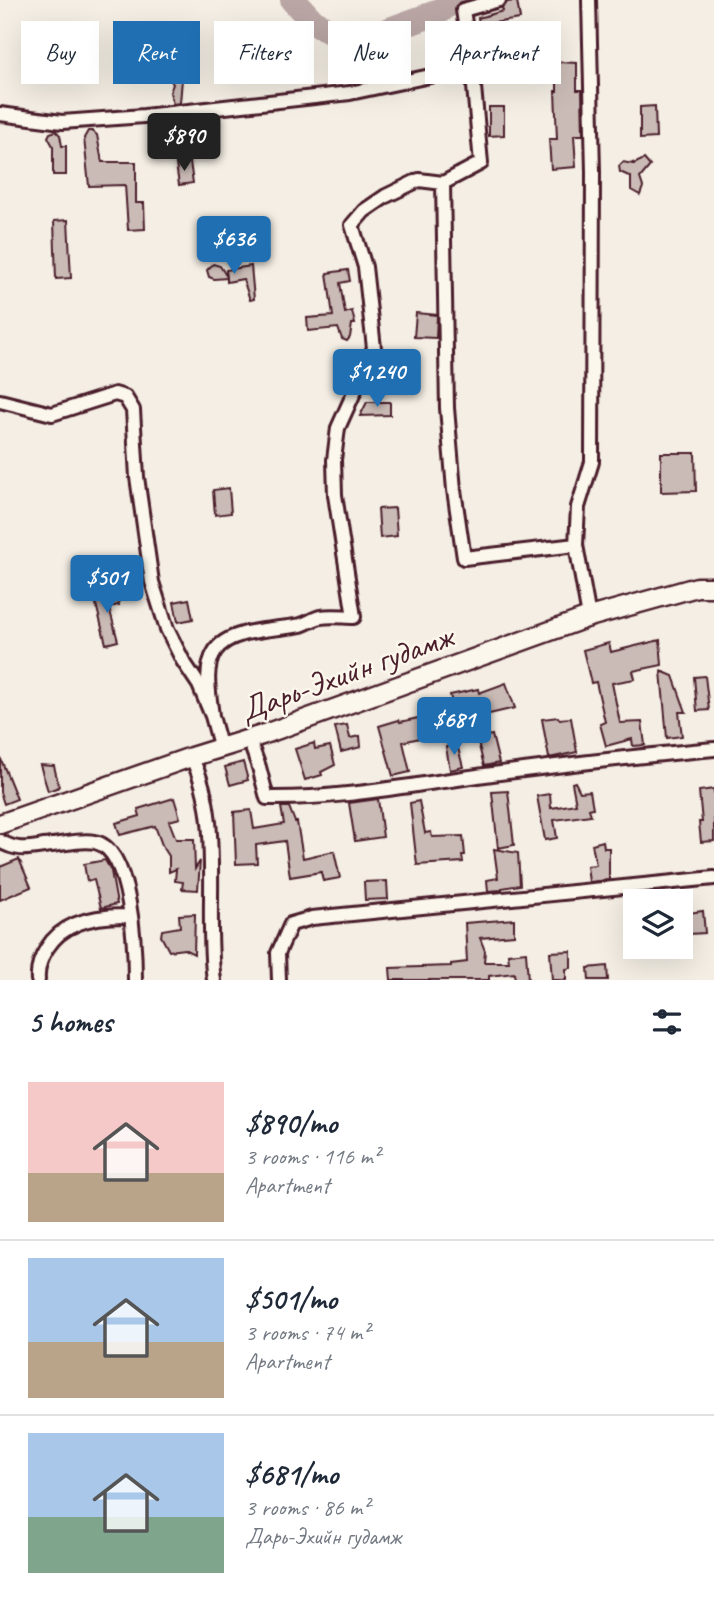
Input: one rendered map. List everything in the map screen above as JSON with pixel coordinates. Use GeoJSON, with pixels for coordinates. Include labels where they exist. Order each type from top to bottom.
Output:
{"type":"FeatureCollection","features":[{"type":"Feature","properties":{"kind":"main road","name":"Дарь-Эхийн гудамж"},"geometry":{"type":"LineString","coordinates":[[0,824],[191,757],[249,740],[589,617],[697,587],[714,587]]}},
{"type":"Feature","properties":{"kind":"street"},"geometry":{"type":"LineString","coordinates":[[465,21],[463,10],[499,0]]}},
{"type":"Feature","properties":{"kind":"street"},"geometry":{"type":"LineString","coordinates":[[589,0],[593,172],[592,462],[579,507],[576,545],[589,617]]}},
{"type":"Feature","properties":{"kind":"street"},"geometry":{"type":"LineString","coordinates":[[0,114],[62,122],[144,116],[350,93],[425,77]]}},
{"type":"Feature","properties":{"kind":"street"},"geometry":{"type":"LineString","coordinates":[[220,749],[212,716],[209,687],[210,664],[215,651],[226,642],[264,629],[303,625],[321,617],[354,617],[335,495],[334,460],[338,428],[374,348],[365,267],[352,225],[364,211],[386,196],[419,180],[443,183],[481,163],[474,84]]}},
{"type":"Feature","properties":{"kind":"street"},"geometry":{"type":"LineString","coordinates":[[443,183],[447,408],[464,558],[576,545]]}},
{"type":"Feature","properties":{"kind":"street"},"geometry":{"type":"LineString","coordinates":[[0,401],[51,414],[115,394],[125,397],[133,410],[137,477],[152,582],[167,629],[199,685],[212,716]]}},
{"type":"Feature","properties":{"kind":"street"},"geometry":{"type":"LineString","coordinates":[[249,740],[267,798],[307,799],[360,794],[485,775],[714,749]]}},
{"type":"Feature","properties":{"kind":"street"},"geometry":{"type":"LineString","coordinates":[[191,757],[197,768],[209,814],[210,938],[214,980]]}},
{"type":"Feature","properties":{"kind":"street"},"geometry":{"type":"LineString","coordinates":[[0,841],[10,847],[28,850],[42,846],[96,842],[111,852],[120,871],[131,916],[135,980]]}},
{"type":"Feature","properties":{"kind":"street"},"geometry":{"type":"LineString","coordinates":[[279,980],[278,953],[291,924],[312,918],[714,878]]}},
{"type":"Feature","properties":{"kind":"street"},"geometry":{"type":"LineString","coordinates":[[38,980],[37,969],[55,935],[72,924],[114,915],[131,916]]}},
{"type":"Feature","properties":{"kind":"building"},"geometry":{"type":"Polygon","coordinates":[[[517,1],[520,19],[478,21],[478,18],[503,11],[502,8],[507,2],[517,1]]]}},
{"type":"Feature","properties":{"kind":"building"},"geometry":{"type":"Polygon","coordinates":[[[561,62],[577,63],[577,90],[582,90],[583,135],[574,135],[576,167],[551,169],[549,139],[557,139],[557,84],[561,84],[561,62]]]}},
{"type":"Feature","properties":{"kind":"building"},"geometry":{"type":"Polygon","coordinates":[[[173,84],[182,84],[180,103],[173,104],[170,92],[173,84]]]}},
{"type":"Feature","properties":{"kind":"building"},"geometry":{"type":"Polygon","coordinates":[[[655,106],[656,138],[640,139],[640,107],[655,106]]]}},
{"type":"Feature","properties":{"kind":"building"},"geometry":{"type":"Polygon","coordinates":[[[489,107],[504,107],[504,135],[489,136],[489,107]]]}},
{"type":"Feature","properties":{"kind":"building"},"geometry":{"type":"Polygon","coordinates":[[[56,131],[60,135],[62,146],[66,146],[66,175],[53,175],[53,146],[48,137],[56,131]]]}},
{"type":"Feature","properties":{"kind":"building"},"geometry":{"type":"Polygon","coordinates":[[[88,131],[97,135],[102,162],[136,162],[136,203],[144,203],[145,229],[128,230],[125,185],[89,186],[84,138],[88,131]]]}},
{"type":"Feature","properties":{"kind":"building"},"geometry":{"type":"Polygon","coordinates":[[[644,159],[650,166],[640,178],[643,187],[640,195],[631,190],[631,177],[620,172],[619,166],[623,162],[634,164],[644,159]]]}},
{"type":"Feature","properties":{"kind":"building"},"geometry":{"type":"Polygon","coordinates":[[[190,162],[193,183],[179,185],[176,164],[190,162]]]}},
{"type":"Feature","properties":{"kind":"building"},"geometry":{"type":"Polygon","coordinates":[[[68,220],[71,278],[56,279],[54,221],[68,220]]]}},
{"type":"Feature","properties":{"kind":"building"},"geometry":{"type":"Polygon","coordinates":[[[213,264],[220,266],[227,277],[226,270],[251,266],[254,299],[250,300],[243,279],[227,282],[227,278],[209,277],[207,270],[213,264]]]}},
{"type":"Feature","properties":{"kind":"building"},"geometry":{"type":"Polygon","coordinates":[[[348,270],[350,281],[340,283],[345,313],[352,311],[355,324],[352,324],[350,337],[347,341],[342,339],[338,328],[308,331],[307,318],[333,316],[327,273],[348,270]]]}},
{"type":"Feature","properties":{"kind":"building"},"geometry":{"type":"Polygon","coordinates":[[[416,313],[437,315],[436,338],[414,337],[416,313]]]}},
{"type":"Feature","properties":{"kind":"building"},"geometry":{"type":"Polygon","coordinates":[[[367,402],[390,402],[390,415],[360,416],[367,402]]]}},
{"type":"Feature","properties":{"kind":"building"},"geometry":{"type":"Polygon","coordinates":[[[661,453],[695,453],[696,491],[661,492],[661,453]]]}},
{"type":"Feature","properties":{"kind":"building"},"geometry":{"type":"Polygon","coordinates":[[[229,488],[231,513],[215,515],[213,490],[229,488]]]}},
{"type":"Feature","properties":{"kind":"building"},"geometry":{"type":"Polygon","coordinates":[[[395,508],[397,536],[380,538],[378,509],[395,508]]]}},
{"type":"Feature","properties":{"kind":"building"},"geometry":{"type":"Polygon","coordinates":[[[116,591],[119,605],[109,607],[118,641],[106,644],[94,596],[116,591]]]}},
{"type":"Feature","properties":{"kind":"building"},"geometry":{"type":"Polygon","coordinates":[[[189,599],[193,619],[178,622],[174,602],[189,599]]]}},
{"type":"Feature","properties":{"kind":"building"},"geometry":{"type":"Polygon","coordinates":[[[660,640],[662,665],[633,671],[635,679],[612,683],[620,723],[642,722],[645,745],[633,746],[632,739],[606,746],[600,724],[605,722],[596,682],[591,683],[583,650],[609,643],[611,652],[660,640]]]}},
{"type":"Feature","properties":{"kind":"building"},"geometry":{"type":"Polygon","coordinates":[[[661,671],[673,676],[686,712],[679,712],[682,736],[667,738],[661,671]]]}},
{"type":"Feature","properties":{"kind":"building"},"geometry":{"type":"Polygon","coordinates":[[[705,676],[709,710],[697,711],[694,677],[705,676]]]}},
{"type":"Feature","properties":{"kind":"building"},"geometry":{"type":"Polygon","coordinates":[[[506,683],[515,708],[438,726],[440,733],[403,742],[410,772],[393,776],[379,726],[454,710],[450,695],[478,689],[479,693],[506,683]]]}},
{"type":"Feature","properties":{"kind":"building"},"geometry":{"type":"Polygon","coordinates":[[[571,718],[577,752],[549,758],[542,719],[571,718]]]}},
{"type":"Feature","properties":{"kind":"building"},"geometry":{"type":"Polygon","coordinates":[[[347,725],[350,738],[360,736],[361,747],[341,752],[335,727],[347,725]]]}},
{"type":"Feature","properties":{"kind":"building"},"geometry":{"type":"Polygon","coordinates":[[[492,735],[499,763],[484,766],[477,738],[492,735]]]}},
{"type":"Feature","properties":{"kind":"building"},"geometry":{"type":"Polygon","coordinates":[[[314,743],[315,749],[330,746],[335,765],[321,772],[322,775],[305,780],[295,749],[314,743]]]}},
{"type":"Feature","properties":{"kind":"building"},"geometry":{"type":"Polygon","coordinates":[[[457,744],[463,767],[450,770],[446,747],[457,744]]]}},
{"type":"Feature","properties":{"kind":"building"},"geometry":{"type":"Polygon","coordinates":[[[0,757],[17,799],[4,804],[0,792],[0,757]]]}},
{"type":"Feature","properties":{"kind":"building"},"geometry":{"type":"Polygon","coordinates":[[[243,762],[248,780],[230,785],[225,767],[243,762]]]}},
{"type":"Feature","properties":{"kind":"building"},"geometry":{"type":"Polygon","coordinates":[[[40,765],[54,766],[59,787],[48,791],[40,765]]]}},
{"type":"Feature","properties":{"kind":"building"},"geometry":{"type":"Polygon","coordinates":[[[575,782],[580,792],[590,791],[593,808],[589,809],[591,815],[554,820],[557,838],[545,840],[537,796],[550,794],[551,808],[576,804],[572,783],[575,782]]]}},
{"type":"Feature","properties":{"kind":"building"},"geometry":{"type":"Polygon","coordinates":[[[714,789],[714,841],[701,842],[699,791],[714,789]]]}},
{"type":"Feature","properties":{"kind":"building"},"geometry":{"type":"Polygon","coordinates":[[[508,791],[514,845],[498,848],[492,792],[508,791]]]}},
{"type":"Feature","properties":{"kind":"building"},"geometry":{"type":"Polygon","coordinates":[[[174,798],[180,818],[169,821],[176,839],[194,839],[195,869],[200,861],[198,890],[182,889],[183,882],[175,881],[176,869],[169,872],[169,856],[155,826],[120,835],[116,823],[140,816],[138,809],[174,798]]]}},
{"type":"Feature","properties":{"kind":"building"},"geometry":{"type":"Polygon","coordinates":[[[378,799],[383,837],[355,841],[349,803],[378,799]]]}},
{"type":"Feature","properties":{"kind":"building"},"geometry":{"type":"Polygon","coordinates":[[[419,801],[425,833],[431,832],[432,837],[463,836],[463,862],[417,865],[410,803],[419,801]]]}},
{"type":"Feature","properties":{"kind":"building"},"geometry":{"type":"Polygon","coordinates":[[[281,807],[289,807],[297,822],[303,858],[334,851],[340,878],[323,881],[321,872],[290,877],[285,841],[256,845],[257,863],[236,864],[234,812],[251,810],[254,829],[284,824],[281,807]]]}},
{"type":"Feature","properties":{"kind":"building"},"geometry":{"type":"Polygon","coordinates":[[[603,841],[604,848],[609,848],[609,880],[589,882],[587,866],[596,865],[592,844],[603,841]]]}},
{"type":"Feature","properties":{"kind":"building"},"geometry":{"type":"Polygon","coordinates":[[[494,849],[518,853],[520,885],[488,891],[487,880],[498,878],[494,849]]]}},
{"type":"Feature","properties":{"kind":"building"},"geometry":{"type":"Polygon","coordinates":[[[19,859],[31,887],[0,900],[0,867],[19,859]]]}},
{"type":"Feature","properties":{"kind":"building"},"geometry":{"type":"Polygon","coordinates":[[[105,860],[111,871],[117,904],[101,908],[94,880],[87,881],[84,864],[105,860]]]}},
{"type":"Feature","properties":{"kind":"building"},"geometry":{"type":"Polygon","coordinates":[[[387,881],[388,899],[365,900],[364,882],[387,881]]]}},
{"type":"Feature","properties":{"kind":"building"},"geometry":{"type":"Polygon","coordinates":[[[703,911],[705,933],[693,934],[693,912],[703,911]]]}},
{"type":"Feature","properties":{"kind":"building"},"geometry":{"type":"Polygon","coordinates":[[[195,914],[194,954],[184,949],[169,951],[161,936],[162,930],[180,927],[179,915],[195,914]]]}},
{"type":"Feature","properties":{"kind":"building"},"geometry":{"type":"Polygon","coordinates":[[[514,919],[514,935],[480,938],[485,951],[484,962],[509,962],[508,954],[526,952],[528,980],[515,980],[514,973],[489,976],[489,980],[391,980],[390,968],[451,966],[467,962],[465,923],[514,919]]]}},
{"type":"Feature","properties":{"kind":"building"},"geometry":{"type":"Polygon","coordinates":[[[571,951],[571,968],[566,969],[566,980],[552,980],[550,952],[571,951]]]}},
{"type":"Feature","properties":{"kind":"building"},"geometry":{"type":"Polygon","coordinates":[[[607,966],[608,980],[589,980],[588,968],[607,966]]]}},
{"type":"Feature","properties":{"kind":"waterway"},"geometry":{"type":"LineString","coordinates":[[293,0],[313,22],[337,35],[376,35],[439,12],[453,0]]}}]}
